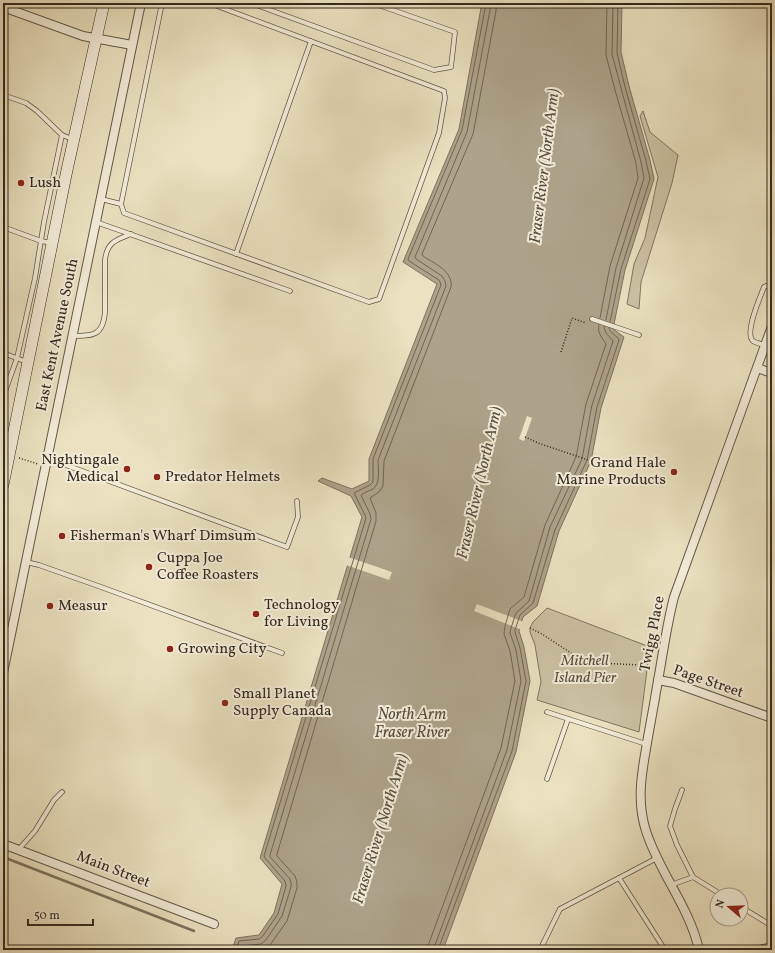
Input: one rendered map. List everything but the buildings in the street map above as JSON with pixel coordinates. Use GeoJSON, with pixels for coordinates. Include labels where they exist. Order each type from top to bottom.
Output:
{"type":"FeatureCollection","features":[{"type":"Feature","properties":{"kind":"street"},"geometry":{"type":"LineString","coordinates":[[3,482],[7,455],[28,363],[74,139],[104,3]]}},
{"type":"Feature","properties":{"kind":"street","name":"East Kent Avenue South"},"geometry":{"type":"LineString","coordinates":[[3,673],[141,3]]}},
{"type":"Feature","properties":{"kind":"street"},"geometry":{"type":"LineString","coordinates":[[3,7],[83,36],[132,45]]}},
{"type":"Feature","properties":{"kind":"street","name":"Twigg Place"},"geometry":{"type":"LineString","coordinates":[[699,950],[690,924],[657,858],[646,831],[640,804],[642,770],[668,620],[674,597],[772,326]]}},
{"type":"Feature","properties":{"kind":"street"},"geometry":{"type":"LineString","coordinates":[[757,368],[772,373]]}},
{"type":"Feature","properties":{"kind":"street","name":"Page Street"},"geometry":{"type":"LineString","coordinates":[[658,680],[674,683],[772,718]]}},
{"type":"Feature","properties":{"kind":"street","name":"Main Street"},"geometry":{"type":"LineString","coordinates":[[3,844],[214,924]]}},
{"type":"Feature","properties":{"kind":"street"},"geometry":{"type":"LineString","coordinates":[[759,950],[772,947]]}},
{"type":"Feature","properties":{"kind":"lane"},"geometry":{"type":"LineString","coordinates":[[162,3],[121,204],[124,213],[369,302],[379,299],[439,133],[445,98],[444,91],[209,3]]}},
{"type":"Feature","properties":{"kind":"lane"},"geometry":{"type":"LineString","coordinates":[[252,3],[434,70],[451,67],[454,32],[373,3]]}},
{"type":"Feature","properties":{"kind":"lane"},"geometry":{"type":"LineString","coordinates":[[236,254],[311,41]]}},
{"type":"Feature","properties":{"kind":"lane"},"geometry":{"type":"LineString","coordinates":[[3,95],[26,103],[37,111],[62,135],[74,139]]}},
{"type":"Feature","properties":{"kind":"lane"},"geometry":{"type":"LineString","coordinates":[[3,397],[17,358],[35,278],[62,135]]}},
{"type":"Feature","properties":{"kind":"lane"},"geometry":{"type":"LineString","coordinates":[[101,199],[121,204]]}},
{"type":"Feature","properties":{"kind":"lane"},"geometry":{"type":"LineString","coordinates":[[96,221],[290,291]]}},
{"type":"Feature","properties":{"kind":"lane"},"geometry":{"type":"LineString","coordinates":[[3,227],[41,241],[53,243]]}},
{"type":"Feature","properties":{"kind":"lane"},"geometry":{"type":"LineString","coordinates":[[72,336],[93,335],[102,327],[105,312],[106,253],[111,244],[118,239],[131,234]]}},
{"type":"Feature","properties":{"kind":"lane"},"geometry":{"type":"LineString","coordinates":[[765,346],[754,342],[750,336],[752,320],[764,287],[772,286]]}},
{"type":"Feature","properties":{"kind":"lane"},"geometry":{"type":"LineString","coordinates":[[592,319],[639,335]]}},
{"type":"Feature","properties":{"kind":"lane"},"geometry":{"type":"LineString","coordinates":[[3,353],[28,363]]}},
{"type":"Feature","properties":{"kind":"lane"},"geometry":{"type":"LineString","coordinates":[[46,463],[287,547],[298,517],[297,501]]}},
{"type":"Feature","properties":{"kind":"lane"},"geometry":{"type":"LineString","coordinates":[[26,562],[39,565],[101,587],[282,653]]}},
{"type":"Feature","properties":{"kind":"lane"},"geometry":{"type":"LineString","coordinates":[[547,712],[647,744]]}},
{"type":"Feature","properties":{"kind":"lane"},"geometry":{"type":"LineString","coordinates":[[547,779],[568,719]]}},
{"type":"Feature","properties":{"kind":"lane"},"geometry":{"type":"LineString","coordinates":[[682,790],[670,826],[692,877],[709,887]]}},
{"type":"Feature","properties":{"kind":"lane"},"geometry":{"type":"LineString","coordinates":[[19,850],[35,832],[54,800],[62,792]]}},
{"type":"Feature","properties":{"kind":"lane"},"geometry":{"type":"LineString","coordinates":[[540,950],[560,909],[657,858]]}},
{"type":"Feature","properties":{"kind":"lane"},"geometry":{"type":"LineString","coordinates":[[671,885],[692,877]]}},
{"type":"Feature","properties":{"kind":"lane"},"geometry":{"type":"LineString","coordinates":[[620,878],[665,950]]}},
{"type":"Feature","properties":{"kind":"lane"},"geometry":{"type":"LineString","coordinates":[[749,912],[772,926]]}},
{"type":"Feature","properties":{"kind":"path"},"geometry":{"type":"LineString","coordinates":[[561,352],[572,318],[587,323]]}},
{"type":"Feature","properties":{"kind":"path"},"geometry":{"type":"LineString","coordinates":[[525,437],[538,443],[597,463]]}},
{"type":"Feature","properties":{"kind":"path"},"geometry":{"type":"LineString","coordinates":[[7,455],[46,463]]}},
{"type":"Feature","properties":{"kind":"path"},"geometry":{"type":"LineString","coordinates":[[530,628],[574,655],[598,663],[652,667]]}},
{"type":"Feature","properties":{"kind":"green space"},"geometry":{"type":"Polygon","coordinates":[[[643,111],[650,132],[678,155],[672,183],[641,282],[639,309],[627,304],[634,264],[645,238],[658,177],[640,116],[643,111]]]}},
{"type":"Feature","properties":{"kind":"green space","name":"Mitchell Island Pier"},"geometry":{"type":"Polygon","coordinates":[[[547,608],[650,647],[639,732],[537,700],[541,682],[535,645],[530,628],[533,622],[547,608]]]}},
{"type":"Feature","properties":{"kind":"water","name":"North Arm Fraser River"},"geometry":{"type":"Polygon","coordinates":[[[481,3],[622,3],[621,52],[654,179],[625,270],[613,329],[624,337],[601,408],[591,461],[559,531],[537,606],[523,617],[519,631],[524,647],[530,681],[516,752],[443,950],[232,950],[236,938],[259,935],[274,913],[282,884],[260,858],[362,517],[351,496],[318,481],[322,478],[352,489],[369,481],[369,459],[437,284],[403,262],[459,129],[481,3]]]}},
{"type":"Feature","properties":{"kind":"pier"},"geometry":{"type":"Polygon","coordinates":[[[527,416],[532,418],[524,441],[519,439],[527,416]]]}},
{"type":"Feature","properties":{"kind":"pier"},"geometry":{"type":"Polygon","coordinates":[[[348,557],[392,572],[389,580],[346,565],[348,557]]]}},
{"type":"Feature","properties":{"kind":"pier","name":"Mitchell Island Pier"},"geometry":{"type":"Polygon","coordinates":[[[477,604],[524,622],[522,630],[474,611],[477,604]]]}},
{"type":"Feature","properties":{"kind":"waterway"},"geometry":{"type":"LineString","coordinates":[[3,857],[194,931]]}},
{"type":"Feature","properties":{"kind":"place","name":"Lush"},"geometry":{"type":"Point","coordinates":[21,183]}},
{"type":"Feature","properties":{"kind":"place","name":"Nightingale Medical"},"geometry":{"type":"Point","coordinates":[127,469]}},
{"type":"Feature","properties":{"kind":"place","name":"Grand Hale Marine Products"},"geometry":{"type":"Point","coordinates":[674,472]}},
{"type":"Feature","properties":{"kind":"place","name":"Predator Helmets"},"geometry":{"type":"Point","coordinates":[157,477]}},
{"type":"Feature","properties":{"kind":"place","name":"Fisherman's Wharf Dimsum"},"geometry":{"type":"Point","coordinates":[62,536]}},
{"type":"Feature","properties":{"kind":"place","name":"Cuppa Joe Coffee Roasters"},"geometry":{"type":"Point","coordinates":[149,567]}},
{"type":"Feature","properties":{"kind":"place","name":"Measur"},"geometry":{"type":"Point","coordinates":[50,606]}},
{"type":"Feature","properties":{"kind":"place","name":"Technology for Living"},"geometry":{"type":"Point","coordinates":[256,614]}},
{"type":"Feature","properties":{"kind":"place","name":"Growing City"},"geometry":{"type":"Point","coordinates":[170,649]}},
{"type":"Feature","properties":{"kind":"place","name":"Small Planet Supply Canada"},"geometry":{"type":"Point","coordinates":[225,703]}},
{"type":"Feature","properties":{"kind":"water label","name":"Fraser River (North Arm)"},"geometry":{"type":"Point","coordinates":[545,166]}},
{"type":"Feature","properties":{"kind":"water label","name":"Fraser River (North Arm)"},"geometry":{"type":"Point","coordinates":[480,483]}},
{"type":"Feature","properties":{"kind":"water label","name":"Fraser River (North Arm)"},"geometry":{"type":"Point","coordinates":[381,829]}}]}
